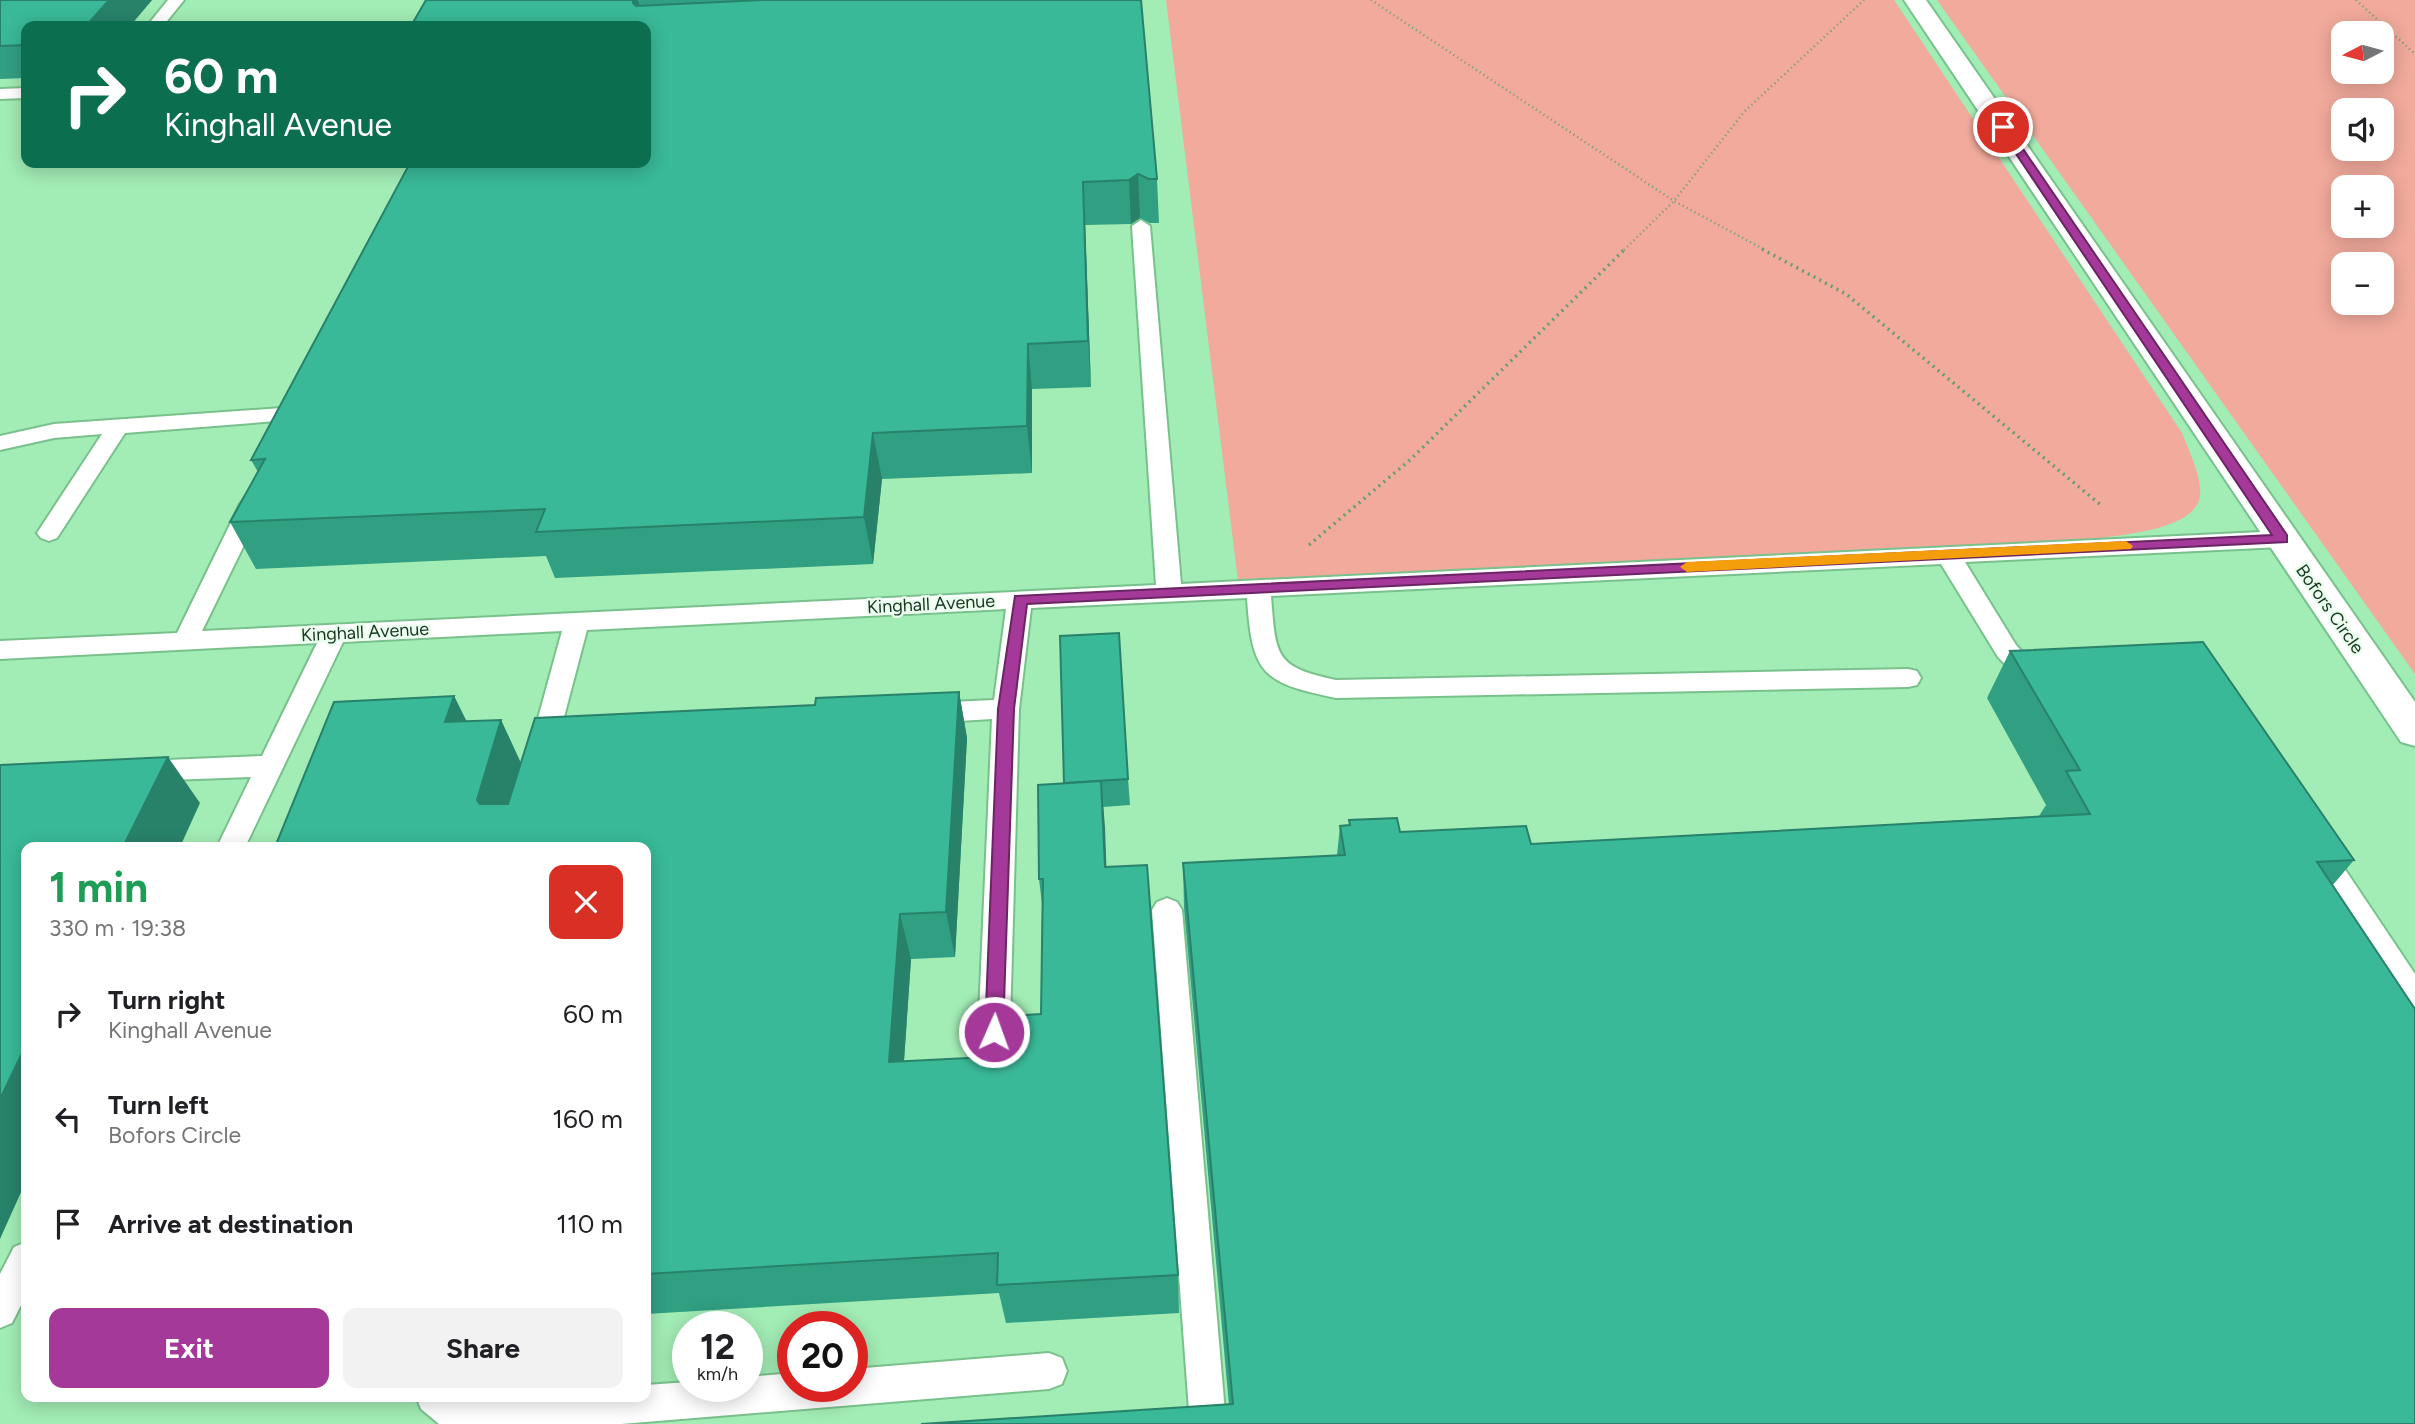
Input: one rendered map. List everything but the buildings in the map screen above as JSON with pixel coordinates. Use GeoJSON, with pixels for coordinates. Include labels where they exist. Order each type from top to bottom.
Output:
{"type":"FeatureCollection","features":[{"type":"Feature","properties":{"kind":"street","name":"Bofors Circle"},"geometry":{"type":"LineString","coordinates":[[1915,0],[2415,732]]}},
{"type":"Feature","properties":{"kind":"lane"},"geometry":{"type":"LineString","coordinates":[[159,21],[176,0]]}},
{"type":"Feature","properties":{"kind":"lane"},"geometry":{"type":"LineString","coordinates":[[0,94],[21,93]]}},
{"type":"Feature","properties":{"kind":"lane"},"geometry":{"type":"LineString","coordinates":[[1141,226],[1169,592]]}},
{"type":"Feature","properties":{"kind":"lane"},"geometry":{"type":"LineString","coordinates":[[0,443],[54,431],[298,407],[284,438]]}},
{"type":"Feature","properties":{"kind":"lane"},"geometry":{"type":"LineString","coordinates":[[49,533],[118,426]]}},
{"type":"Feature","properties":{"kind":"lane"},"geometry":{"type":"LineString","coordinates":[[185,641],[261,485]]}},
{"type":"Feature","properties":{"kind":"lane","name":"Kinghall Avenue"},"geometry":{"type":"LineString","coordinates":[[0,650],[2282,539]]}},
{"type":"Feature","properties":{"kind":"lane"},"geometry":{"type":"LineString","coordinates":[[1948,555],[1987,621],[2018,663],[2033,669],[2058,669]]}},
{"type":"Feature","properties":{"kind":"lane"},"geometry":{"type":"LineString","coordinates":[[1258,587],[1262,640],[1269,662],[1277,671],[1300,683],[1336,689],[1908,678]]}},
{"type":"Feature","properties":{"kind":"lane"},"geometry":{"type":"LineString","coordinates":[[993,1059],[1006,709],[1020,599]]}},
{"type":"Feature","properties":{"kind":"lane"},"geometry":{"type":"LineString","coordinates":[[537,770],[577,621]]}},
{"type":"Feature","properties":{"kind":"lane"},"geometry":{"type":"LineString","coordinates":[[233,842],[335,633]]}},
{"type":"Feature","properties":{"kind":"lane"},"geometry":{"type":"LineString","coordinates":[[905,714],[1006,709]]}},
{"type":"Feature","properties":{"kind":"lane"},"geometry":{"type":"LineString","coordinates":[[547,732],[575,730]]}},
{"type":"Feature","properties":{"kind":"lane"},"geometry":{"type":"LineString","coordinates":[[122,772],[270,766]]}},
{"type":"Feature","properties":{"kind":"lane"},"geometry":{"type":"LineString","coordinates":[[2307,835],[2415,999]]}},
{"type":"Feature","properties":{"kind":"lane"},"geometry":{"type":"LineString","coordinates":[[1167,910],[1208,1424]]}},
{"type":"Feature","properties":{"kind":"lane"},"geometry":{"type":"LineString","coordinates":[[0,1311],[21,1269]]}},
{"type":"Feature","properties":{"kind":"lane"},"geometry":{"type":"LineString","coordinates":[[441,1402],[458,1416],[493,1416],[1049,1371]]}},
{"type":"Feature","properties":{"kind":"path"},"geometry":{"type":"LineString","coordinates":[[1371,0],[1674,201],[1846,294],[2148,545]]}},
{"type":"Feature","properties":{"kind":"path"},"geometry":{"type":"LineString","coordinates":[[1258,587],[1411,459],[1674,201],[1744,111],[1864,0]]}},
{"type":"Feature","properties":{"kind":"path"},"geometry":{"type":"LineString","coordinates":[[2356,0],[2415,54]]}},
{"type":"Feature","properties":{"kind":"shaded area"},"geometry":{"type":"Polygon","coordinates":[[[1166,0],[1894,0],[2182,433],[2199,481],[2200,496],[2195,507],[2185,516],[2155,529],[2093,539],[1238,581],[1166,0]]]}},
{"type":"Feature","properties":{"kind":"shaded area"},"geometry":{"type":"Polygon","coordinates":[[[1937,0],[2415,0],[2415,674],[1937,0]]]}},
{"type":"Feature","properties":{"kind":"slow traffic"},"geometry":{"type":"LineString","coordinates":[[1687,567],[2126,546]]}},
{"type":"Feature","properties":{"kind":"route"},"geometry":{"type":"LineString","coordinates":[[994,1032],[1006,709],[1020,599],[2282,539],[2003,127]]}}]}
